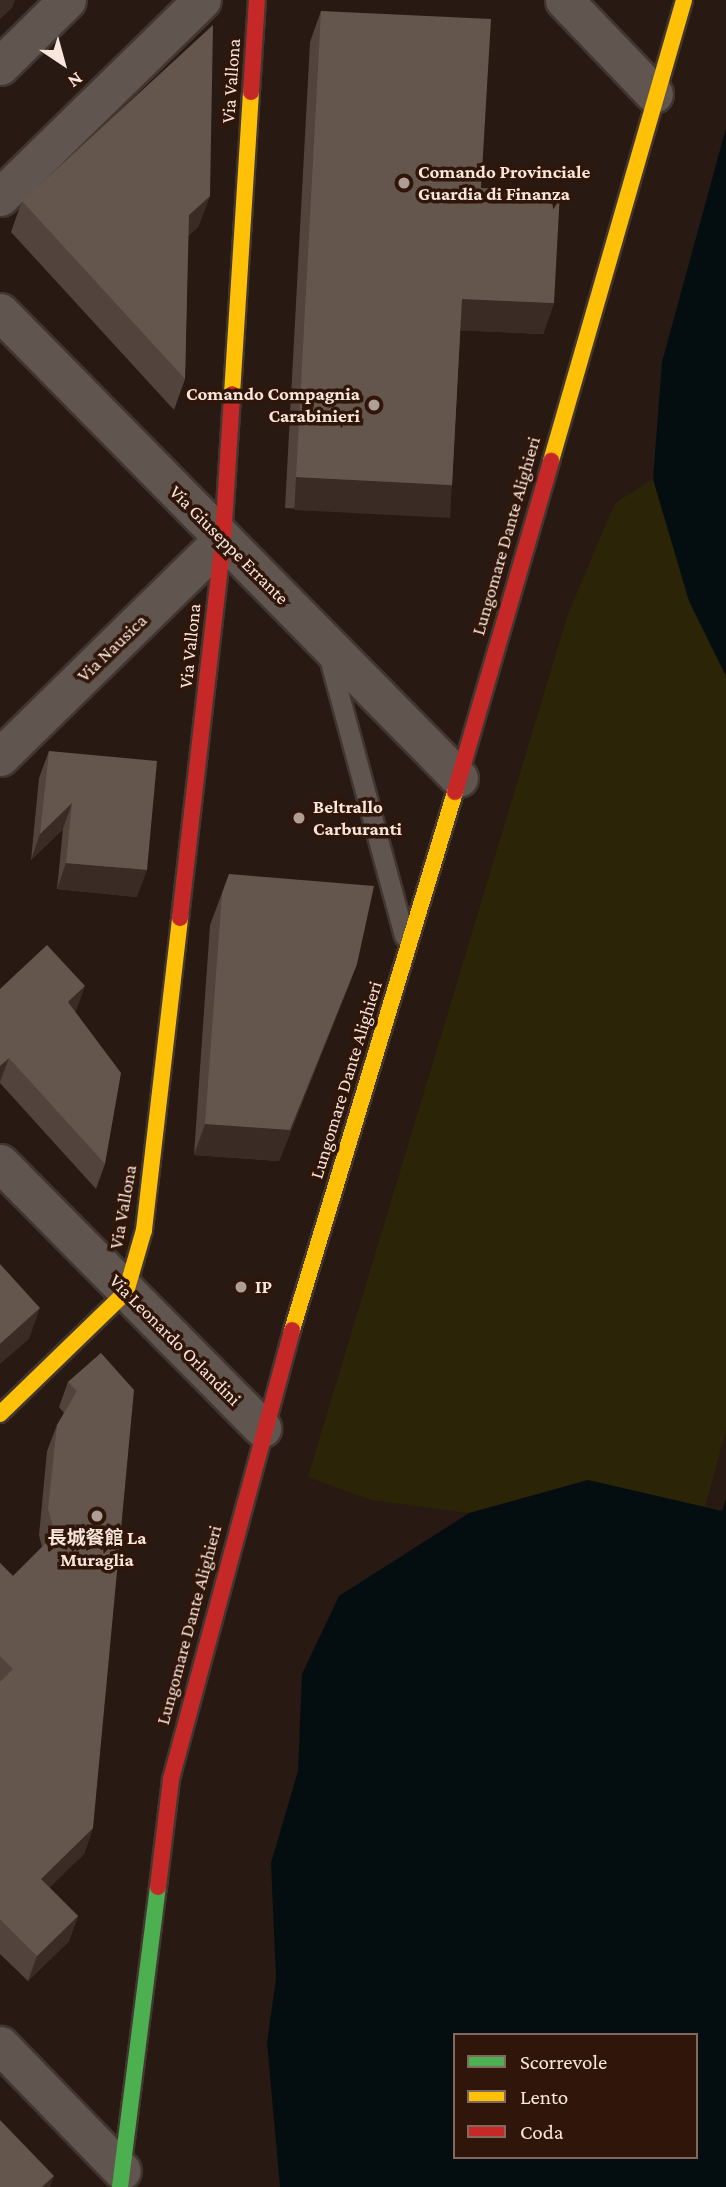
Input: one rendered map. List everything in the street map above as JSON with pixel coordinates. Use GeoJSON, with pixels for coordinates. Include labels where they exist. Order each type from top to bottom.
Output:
{"type":"FeatureCollection","features":[{"type":"Feature","properties":{"kind":"main road","name":"Via Vallona"},"geometry":{"type":"LineString","coordinates":[[126,1292],[144,1230],[223,539],[257,0]]}},
{"type":"Feature","properties":{"kind":"main road","name":"Lungomare Dante Alighieri"},"geometry":{"type":"LineString","coordinates":[[121,2179],[171,1779],[262,1428],[459,778],[654,94],[684,0]]}},
{"type":"Feature","properties":{"kind":"main road"},"geometry":{"type":"LineString","coordinates":[[0,1414],[126,1292]]}},
{"type":"Feature","properties":{"kind":"street"},"geometry":{"type":"LineString","coordinates":[[0,66],[67,0]]}},
{"type":"Feature","properties":{"kind":"street"},"geometry":{"type":"LineString","coordinates":[[0,197],[202,0]]}},
{"type":"Feature","properties":{"kind":"street"},"geometry":{"type":"LineString","coordinates":[[564,0],[654,94]]}},
{"type":"Feature","properties":{"kind":"street","name":"Via Giuseppe Errante"},"geometry":{"type":"LineString","coordinates":[[0,312],[459,778]]}},
{"type":"Feature","properties":{"kind":"street","name":"Via Nausica"},"geometry":{"type":"LineString","coordinates":[[0,757],[223,539]]}},
{"type":"Feature","properties":{"kind":"street","name":"Via Leonardo Orlandini"},"geometry":{"type":"LineString","coordinates":[[0,1163],[262,1428]]}},
{"type":"Feature","properties":{"kind":"street"},"geometry":{"type":"LineString","coordinates":[[0,2045],[121,2179]]}},
{"type":"Feature","properties":{"kind":"lane"},"geometry":{"type":"LineString","coordinates":[[325,643],[407,946]]}},
{"type":"Feature","properties":{"kind":"sand"},"geometry":{"type":"Polygon","coordinates":[[[653,479],[689,601],[726,676],[726,1430],[705,1507],[588,1480],[469,1513],[371,1500],[308,1477],[568,614],[615,503],[653,479]]]}},
{"type":"Feature","properties":{"kind":"shaded area"},"geometry":{"type":"Polygon","coordinates":[[[726,128],[726,676],[689,601],[653,479],[662,362],[726,128]]]}},
{"type":"Feature","properties":{"kind":"shaded area"},"geometry":{"type":"Polygon","coordinates":[[[588,1480],[722,1511],[726,1499],[726,2187],[280,2187],[267,2043],[276,1978],[271,1863],[298,1771],[302,1674],[339,1596],[469,1513],[588,1480]]]}},
{"type":"Feature","properties":{"kind":"building"},"geometry":{"type":"Polygon","coordinates":[[[321,11],[491,19],[481,188],[560,192],[554,303],[462,299],[452,485],[296,477],[321,11]]]}},
{"type":"Feature","properties":{"kind":"building"},"geometry":{"type":"Polygon","coordinates":[[[213,25],[210,196],[189,215],[185,379],[22,201],[213,25]]]}},
{"type":"Feature","properties":{"kind":"building"},"geometry":{"type":"Polygon","coordinates":[[[49,751],[157,761],[147,870],[66,863],[72,803],[40,834],[49,751]]]}},
{"type":"Feature","properties":{"kind":"building"},"geometry":{"type":"Polygon","coordinates":[[[229,874],[374,886],[357,964],[290,1130],[205,1124],[222,893],[229,874]]]}},
{"type":"Feature","properties":{"kind":"building"},"geometry":{"type":"Polygon","coordinates":[[[47,945],[85,986],[68,1002],[121,1073],[105,1164],[9,1058],[0,1066],[0,989],[47,945]]]}},
{"type":"Feature","properties":{"kind":"building"},"geometry":{"type":"Polygon","coordinates":[[[0,1264],[40,1308],[0,1344],[0,1264]]]}},
{"type":"Feature","properties":{"kind":"building"},"geometry":{"type":"Polygon","coordinates":[[[101,1353],[134,1390],[93,1828],[41,1879],[78,1916],[37,1956],[0,1919],[0,1682],[13,1669],[0,1656],[0,1563],[13,1576],[55,1534],[48,1509],[57,1425],[77,1391],[68,1382],[101,1353]]]}},
{"type":"Feature","properties":{"kind":"building"},"geometry":{"type":"Polygon","coordinates":[[[0,2120],[54,2176],[42,2187],[0,2187],[0,2120]]]}},
{"type":"Feature","properties":{"kind":"traffic: fast"},"geometry":{"type":"LineString","coordinates":[[120,2187],[158,1887]]}},
{"type":"Feature","properties":{"kind":"traffic: slow"},"geometry":{"type":"LineString","coordinates":[[551,461],[684,0]]}},
{"type":"Feature","properties":{"kind":"traffic: slow"},"geometry":{"type":"LineString","coordinates":[[232,394],[251,92]]}},
{"type":"Feature","properties":{"kind":"traffic: slow"},"geometry":{"type":"LineString","coordinates":[[292,1330],[455,792]]}},
{"type":"Feature","properties":{"kind":"traffic: slow"},"geometry":{"type":"LineString","coordinates":[[0,1414],[126,1292],[144,1230],[180,918]]}},
{"type":"Feature","properties":{"kind":"traffic: jam"},"geometry":{"type":"LineString","coordinates":[[251,92],[257,0]]}},
{"type":"Feature","properties":{"kind":"traffic: jam"},"geometry":{"type":"LineString","coordinates":[[180,918],[223,539],[232,394]]}},
{"type":"Feature","properties":{"kind":"traffic: jam"},"geometry":{"type":"LineString","coordinates":[[455,792],[551,461]]}},
{"type":"Feature","properties":{"kind":"traffic: jam"},"geometry":{"type":"LineString","coordinates":[[158,1887],[171,1779],[292,1330]]}},
{"type":"Feature","properties":{"kind":"place","name":"Comando Provinciale Guardia di Finanza"},"geometry":{"type":"Point","coordinates":[404,183]}},
{"type":"Feature","properties":{"kind":"place","name":"Comando Compagnia Carabinieri"},"geometry":{"type":"Point","coordinates":[374,405]}},
{"type":"Feature","properties":{"kind":"place","name":"Beltrallo Carburanti"},"geometry":{"type":"Point","coordinates":[299,818]}},
{"type":"Feature","properties":{"kind":"place","name":"IP"},"geometry":{"type":"Point","coordinates":[241,1287]}},
{"type":"Feature","properties":{"kind":"place","name":"長城餐館 La Muraglia"},"geometry":{"type":"Point","coordinates":[97,1516]}}]}
